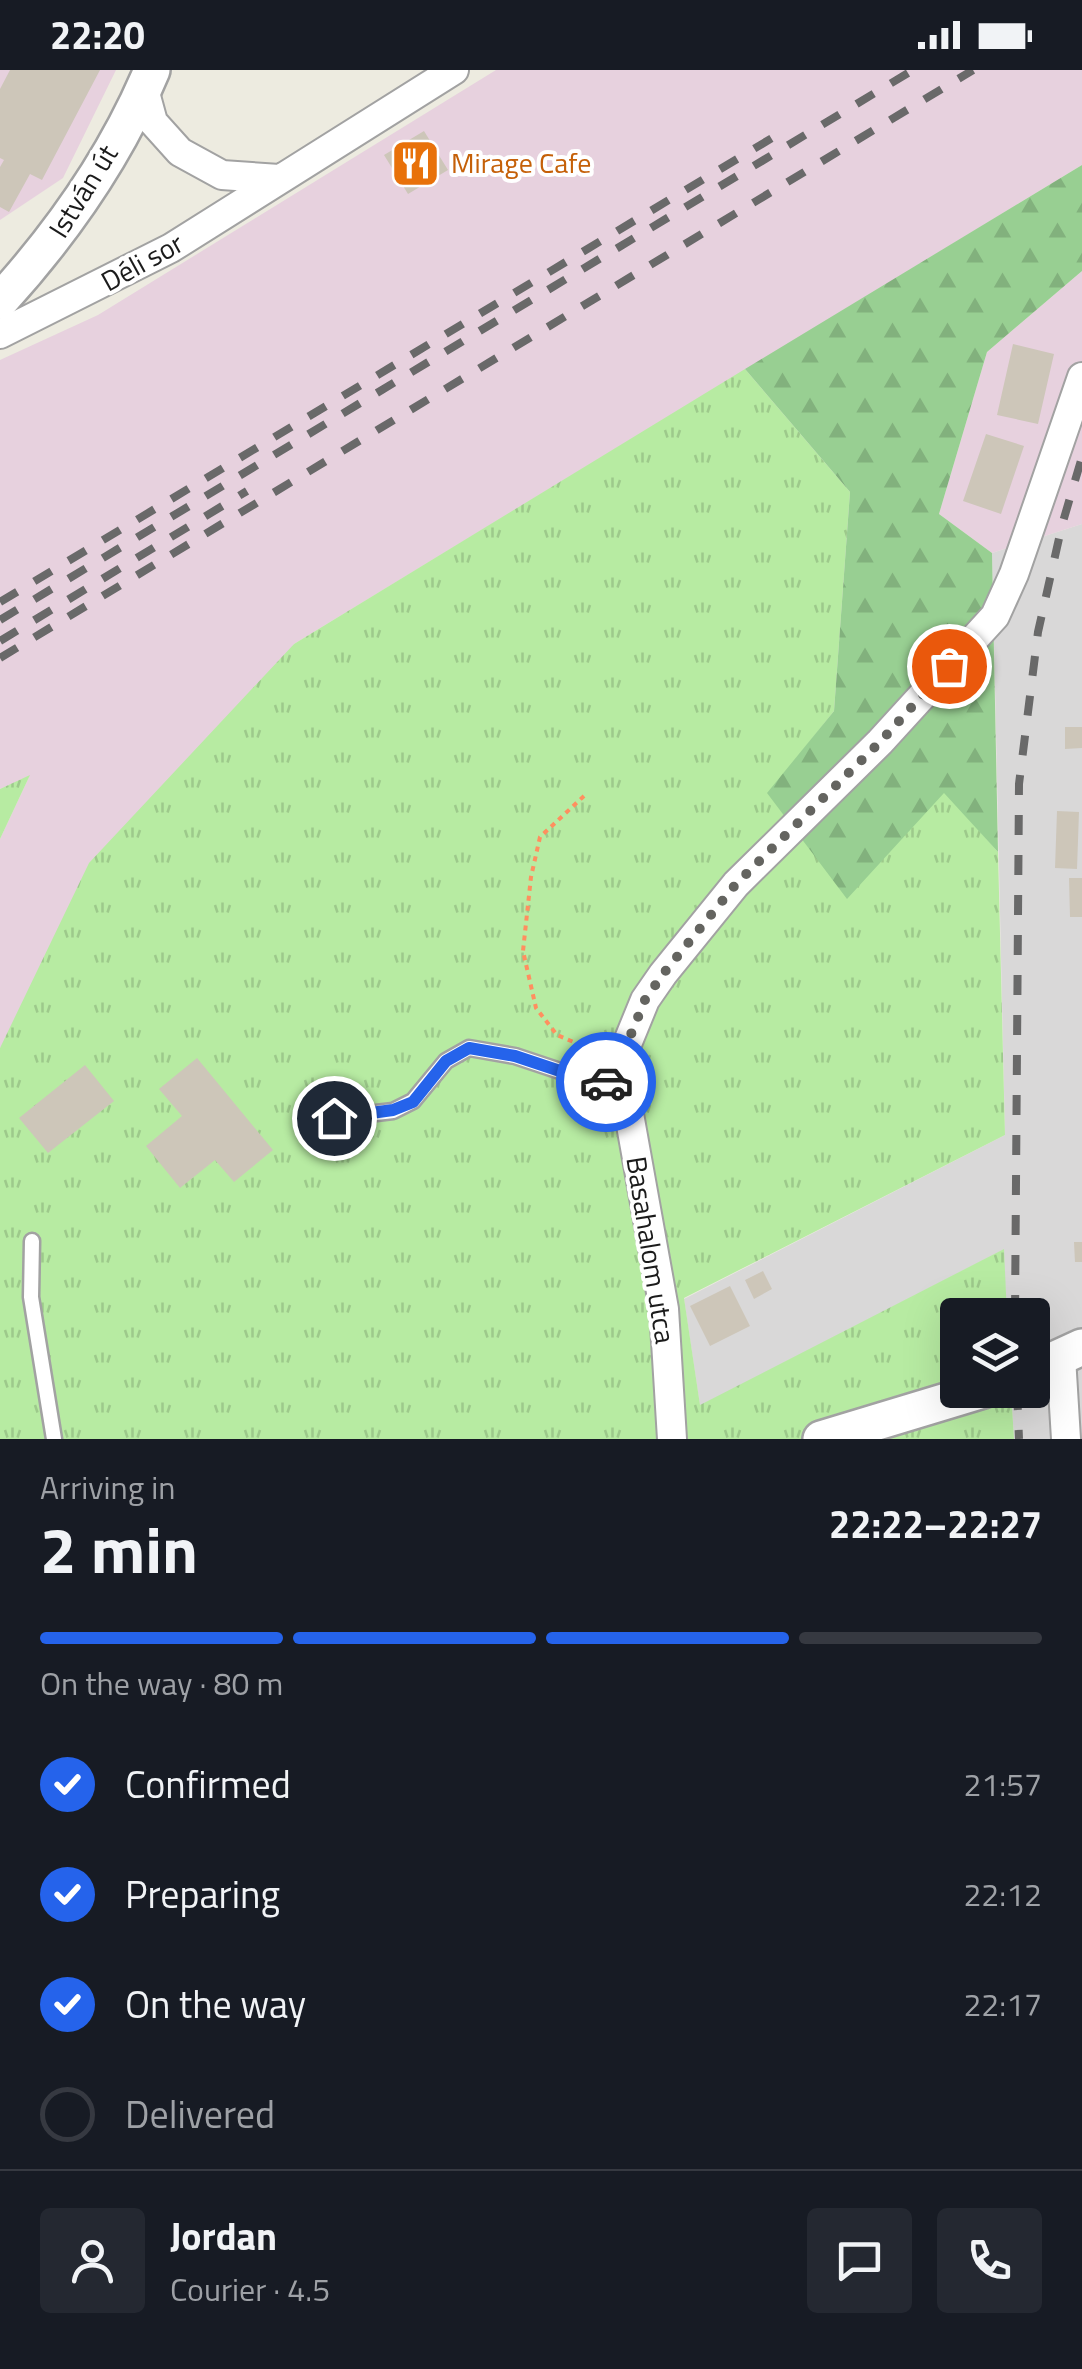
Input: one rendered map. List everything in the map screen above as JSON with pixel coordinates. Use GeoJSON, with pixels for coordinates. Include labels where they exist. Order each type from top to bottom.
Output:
{"type":"FeatureCollection","features":[{"type":"Feature","properties":{"kind":"street","name":"Déli sor"},"geometry":{"type":"LineString","coordinates":[[0,334],[171,248],[454,70]]}},
{"type":"Feature","properties":{"kind":"street"},"geometry":{"type":"LineString","coordinates":[[148,79],[153,122],[180,152],[222,175],[279,178]]}},
{"type":"Feature","properties":{"kind":"street","name":"István út"},"geometry":{"type":"LineString","coordinates":[[0,301],[39,258],[86,194],[148,79]]}},
{"type":"Feature","properties":{"kind":"street","name":"Basahalom utca"},"geometry":{"type":"LineString","coordinates":[[672,1439],[664,1308],[624,1072],[645,1000],[736,884],[880,742],[995,616],[1014,574],[1082,376]]}},
{"type":"Feature","properties":{"kind":"street"},"geometry":{"type":"LineString","coordinates":[[1058,1358],[1066,1439]]}},
{"type":"Feature","properties":{"kind":"street"},"geometry":{"type":"LineString","coordinates":[[821,1439],[940,1403]]}},
{"type":"Feature","properties":{"kind":"lane"},"geometry":{"type":"LineString","coordinates":[[334,1118],[393,1110],[413,1102],[446,1061],[469,1048],[515,1056],[560,1071],[624,1072]]}},
{"type":"Feature","properties":{"kind":"lane"},"geometry":{"type":"LineString","coordinates":[[32,1241],[31,1297],[54,1439]]}},
{"type":"Feature","properties":{"kind":"path"},"geometry":{"type":"LineString","coordinates":[[584,796],[540,837],[531,877],[523,952],[536,1008],[557,1034],[598,1053],[624,1072]]}},
{"type":"Feature","properties":{"kind":"shaded area"},"geometry":{"type":"Polygon","coordinates":[[[0,70],[116,70],[63,178],[0,220],[0,70]]]}},
{"type":"Feature","properties":{"kind":"shaded area"},"geometry":{"type":"Polygon","coordinates":[[[496,70],[1082,70],[1082,165],[294,644],[0,1048],[0,839],[29,777],[0,789],[0,360],[98,315],[496,70]]]}},
{"type":"Feature","properties":{"kind":"shaded area"},"geometry":{"type":"Polygon","coordinates":[[[1082,271],[1082,524],[992,553],[939,514],[987,352],[1082,271]]]}},
{"type":"Feature","properties":{"kind":"shaded area"},"geometry":{"type":"Polygon","coordinates":[[[1082,524],[1082,1439],[1014,1439],[1012,1408],[1050,1408],[1050,1298],[1006,1298],[1003,1250],[700,1406],[684,1299],[1005,1135],[992,553],[1082,524]]]}},
{"type":"Feature","properties":{"kind":"green space"},"geometry":{"type":"Polygon","coordinates":[[[1082,165],[1082,271],[987,352],[939,514],[992,553],[998,852],[944,793],[847,899],[767,793],[834,711],[850,492],[745,369],[1082,165]]]}},
{"type":"Feature","properties":{"kind":"green space"},"geometry":{"type":"Polygon","coordinates":[[[745,369],[850,492],[834,711],[768,794],[945,792],[998,852],[1005,1135],[684,1298],[700,1405],[1004,1249],[1006,1298],[940,1298],[940,1408],[1012,1408],[1014,1439],[0,1439],[0,1048],[89,863],[294,644],[745,369]]]}},
{"type":"Feature","properties":{"kind":"green space"},"geometry":{"type":"Polygon","coordinates":[[[30,775],[0,839],[0,789],[30,775]]]}},
{"type":"Feature","properties":{"kind":"building"},"geometry":{"type":"Polygon","coordinates":[[[10,70],[100,70],[42,180],[30,174],[9,212],[0,207],[0,167],[4,160],[0,158],[0,89],[10,70]]]}},
{"type":"Feature","properties":{"kind":"building","name":"Mirage Cafe"},"geometry":{"type":"Polygon","coordinates":[[[424,131],[448,170],[408,194],[384,155],[424,131]]]}},
{"type":"Feature","properties":{"kind":"building"},"geometry":{"type":"Polygon","coordinates":[[[1013,344],[1054,354],[1038,424],[997,415],[1013,344]]]}},
{"type":"Feature","properties":{"kind":"building"},"geometry":{"type":"Polygon","coordinates":[[[986,434],[1024,446],[1001,514],[963,501],[986,434]]]}},
{"type":"Feature","properties":{"kind":"building"},"geometry":{"type":"Polygon","coordinates":[[[1065,727],[1082,727],[1082,748],[1065,749],[1065,727]]]}},
{"type":"Feature","properties":{"kind":"building"},"geometry":{"type":"Polygon","coordinates":[[[1057,811],[1079,812],[1077,869],[1055,868],[1057,811]]]}},
{"type":"Feature","properties":{"kind":"building"},"geometry":{"type":"Polygon","coordinates":[[[1069,878],[1082,878],[1082,917],[1070,917],[1069,878]]]}},
{"type":"Feature","properties":{"kind":"building"},"geometry":{"type":"Polygon","coordinates":[[[197,1058],[273,1150],[234,1182],[215,1160],[180,1188],[146,1146],[182,1116],[159,1089],[197,1058]]]}},
{"type":"Feature","properties":{"kind":"building"},"geometry":{"type":"Polygon","coordinates":[[[85,1065],[114,1101],[48,1153],[19,1118],[85,1065]]]}},
{"type":"Feature","properties":{"kind":"building"},"geometry":{"type":"Polygon","coordinates":[[[1074,1242],[1082,1242],[1082,1262],[1075,1262],[1074,1242]]]}},
{"type":"Feature","properties":{"kind":"building"},"geometry":{"type":"Polygon","coordinates":[[[763,1271],[772,1289],[754,1299],[745,1280],[763,1271]]]}},
{"type":"Feature","properties":{"kind":"building"},"geometry":{"type":"Polygon","coordinates":[[[730,1286],[750,1326],[710,1346],[690,1306],[730,1286]]]}},
{"type":"Feature","properties":{"kind":"railway"},"geometry":{"type":"LineString","coordinates":[[0,620],[913,70]]}},
{"type":"Feature","properties":{"kind":"railway"},"geometry":{"type":"LineString","coordinates":[[0,658],[973,70]]}},
{"type":"Feature","properties":{"kind":"railway"},"geometry":{"type":"LineString","coordinates":[[0,602],[787,129]]}},
{"type":"Feature","properties":{"kind":"railway"},"geometry":{"type":"LineString","coordinates":[[1015,1298],[1019,784],[1038,632],[1082,457]]}},
{"type":"Feature","properties":{"kind":"railway"},"geometry":{"type":"LineString","coordinates":[[0,641],[247,491]]}},
{"type":"Feature","properties":{"kind":"railway"},"geometry":{"type":"LineString","coordinates":[[1018,1408],[1019,1439]]}},
{"type":"Feature","properties":{"kind":"way so far"},"geometry":{"type":"LineString","coordinates":[[606,1082],[624,1086],[627,1044],[645,1000],[736,884],[880,742],[949,666]]}},
{"type":"Feature","properties":{"kind":"place","name":"Mirage Cafe"},"geometry":{"type":"Point","coordinates":[416,163]}},
{"type":"Feature","properties":{"kind":"route"},"geometry":{"type":"LineString","coordinates":[[334,1118],[393,1110],[413,1102],[446,1061],[469,1048],[515,1056],[606,1082]]}}]}
